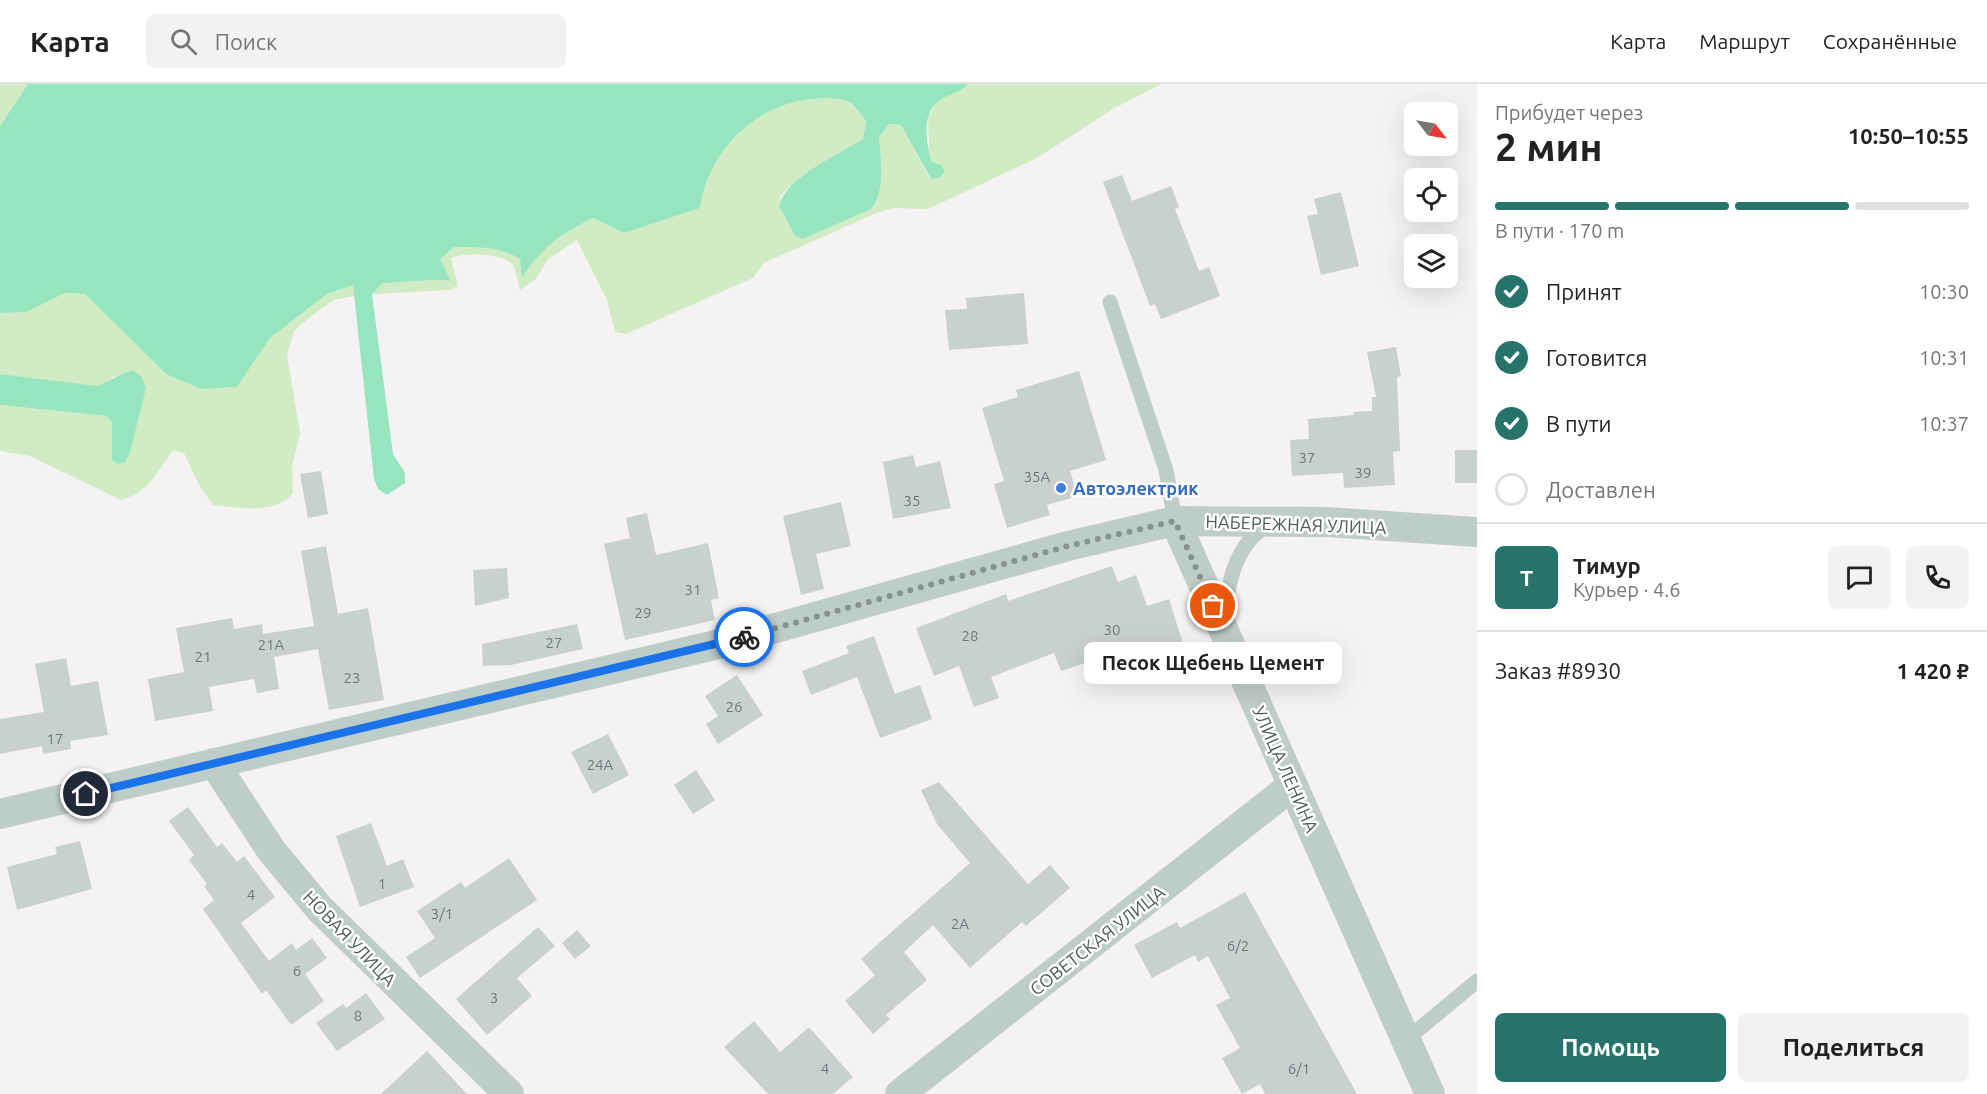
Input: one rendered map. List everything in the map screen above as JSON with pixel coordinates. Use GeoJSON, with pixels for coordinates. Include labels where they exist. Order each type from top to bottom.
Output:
{"type":"FeatureCollection","features":[{"type":"Feature","properties":{"kind":"street","name":"НАБЕРЕЖНАЯ УЛИЦА"},"geometry":{"type":"LineString","coordinates":[[0,814],[715,645],[1068,546],[1175,521],[1327,522],[1477,532]]}},
{"type":"Feature","properties":{"kind":"street","name":"УЛИЦА ЛЕНИНА"},"geometry":{"type":"LineString","coordinates":[[1175,521],[1430,1094]]}},
{"type":"Feature","properties":{"kind":"street","name":"НОВАЯ УЛИЦА"},"geometry":{"type":"LineString","coordinates":[[214,763],[272,850],[319,908],[509,1094]]}},
{"type":"Feature","properties":{"kind":"street","name":"СОВЕТСКАЯ УЛИЦА"},"geometry":{"type":"LineString","coordinates":[[900,1094],[1293,786]]}},
{"type":"Feature","properties":{"kind":"lane","name":"УЛИЦА ЛЕНИНА"},"geometry":{"type":"LineString","coordinates":[[1110,302],[1166,470],[1175,521]]}},
{"type":"Feature","properties":{"kind":"lane"},"geometry":{"type":"LineString","coordinates":[[1223,627],[1226,597],[1239,556],[1247,542],[1258,530],[1273,522]]}},
{"type":"Feature","properties":{"kind":"lane"},"geometry":{"type":"LineString","coordinates":[[1407,1039],[1477,981]]}},
{"type":"Feature","properties":{"kind":"shaded area"},"geometry":{"type":"Polygon","coordinates":[[[0,84],[28,84],[0,126],[0,84]]]}},
{"type":"Feature","properties":{"kind":"shaded area"},"geometry":{"type":"Polygon","coordinates":[[[28,84],[968,84],[940,100],[930,112],[927,120],[926,129],[931,162],[941,165],[945,171],[940,178],[931,179],[901,125],[889,124],[879,137],[881,184],[876,202],[871,209],[803,239],[795,236],[779,206],[783,196],[802,176],[863,139],[866,121],[851,103],[843,100],[823,98],[793,102],[755,120],[738,134],[713,167],[700,208],[624,233],[593,218],[553,242],[529,267],[522,278],[520,259],[512,255],[488,248],[454,247],[440,259],[451,281],[383,283],[372,294],[393,454],[405,473],[405,483],[387,495],[378,489],[374,479],[353,285],[327,294],[270,338],[237,387],[201,389],[166,374],[85,294],[65,293],[27,312],[0,313],[0,126],[28,84]]]}},
{"type":"Feature","properties":{"kind":"shaded area"},"geometry":{"type":"Polygon","coordinates":[[[968,84],[1161,84],[1113,109],[1037,158],[928,209],[893,208],[874,214],[764,263],[753,278],[626,334],[615,332],[607,300],[577,240],[548,259],[536,279],[520,290],[514,267],[510,262],[495,256],[465,255],[451,258],[458,287],[449,290],[372,294],[383,283],[451,281],[439,259],[449,250],[461,245],[497,249],[520,258],[523,277],[537,257],[553,242],[593,218],[624,233],[700,208],[713,167],[738,134],[755,120],[793,102],[823,98],[843,100],[851,103],[866,121],[863,139],[797,180],[781,195],[779,206],[795,236],[803,239],[871,209],[876,202],[881,184],[879,137],[889,124],[901,125],[930,179],[928,117],[937,101],[968,84]]]}},
{"type":"Feature","properties":{"kind":"shaded area"},"geometry":{"type":"Polygon","coordinates":[[[353,285],[354,296],[334,300],[294,331],[287,355],[300,433],[292,467],[293,493],[277,505],[256,508],[213,505],[200,487],[184,453],[173,450],[145,487],[138,493],[121,500],[30,456],[0,451],[0,405],[106,416],[112,422],[113,433],[115,376],[97,387],[0,374],[0,313],[27,312],[65,293],[85,294],[166,374],[237,387],[270,338],[327,294],[353,285]]]}},
{"type":"Feature","properties":{"kind":"shaded area"},"geometry":{"type":"Polygon","coordinates":[[[132,370],[141,376],[146,388],[130,452],[125,462],[118,464],[112,460],[112,422],[106,416],[0,405],[0,374],[97,386],[132,370]]]}},
{"type":"Feature","properties":{"kind":"building"},"geometry":{"type":"Polygon","coordinates":[[[1122,175],[1132,201],[1171,186],[1179,207],[1175,209],[1199,271],[1209,267],[1220,296],[1161,319],[1155,304],[1150,306],[1103,182],[1122,175]]]}},
{"type":"Feature","properties":{"kind":"building"},"geometry":{"type":"Polygon","coordinates":[[[1341,192],[1359,266],[1321,275],[1307,216],[1318,214],[1314,199],[1341,192]]]}},
{"type":"Feature","properties":{"kind":"building"},"geometry":{"type":"Polygon","coordinates":[[[1024,293],[1028,344],[949,350],[945,310],[967,309],[966,298],[1024,293]]]}},
{"type":"Feature","properties":{"kind":"building"},"geometry":{"type":"Polygon","coordinates":[[[1396,347],[1401,376],[1397,377],[1400,451],[1393,452],[1395,485],[1344,488],[1343,473],[1292,476],[1290,440],[1309,439],[1308,419],[1372,411],[1372,397],[1376,397],[1367,352],[1396,347]]]}},
{"type":"Feature","properties":{"kind":"building"},"geometry":{"type":"Polygon","coordinates":[[[1079,371],[1106,460],[1070,471],[1078,496],[1047,505],[1050,515],[1007,528],[994,484],[1004,481],[982,408],[1018,397],[1016,390],[1079,371]]]}},
{"type":"Feature","properties":{"kind":"building"},"geometry":{"type":"Polygon","coordinates":[[[1455,450],[1477,450],[1477,483],[1455,483],[1455,450]]]}},
{"type":"Feature","properties":{"kind":"building"},"geometry":{"type":"Polygon","coordinates":[[[913,455],[916,467],[940,461],[951,508],[893,519],[883,462],[913,455]]]}},
{"type":"Feature","properties":{"kind":"building"},"geometry":{"type":"Polygon","coordinates":[[[321,471],[328,514],[308,518],[300,474],[321,471]]]}},
{"type":"Feature","properties":{"kind":"building"},"geometry":{"type":"Polygon","coordinates":[[[841,502],[851,546],[816,554],[824,589],[801,595],[783,516],[841,502]]]}},
{"type":"Feature","properties":{"kind":"building"},"geometry":{"type":"Polygon","coordinates":[[[647,513],[656,555],[708,543],[719,598],[711,600],[715,620],[625,640],[604,544],[630,538],[626,518],[647,513]]]}},
{"type":"Feature","properties":{"kind":"building"},"geometry":{"type":"Polygon","coordinates":[[[326,546],[338,614],[368,608],[384,700],[329,710],[318,649],[274,657],[279,689],[257,693],[254,679],[209,687],[213,711],[155,721],[148,679],[184,672],[176,628],[232,618],[234,629],[262,624],[263,634],[314,626],[301,551],[326,546]]]}},
{"type":"Feature","properties":{"kind":"building"},"geometry":{"type":"Polygon","coordinates":[[[1112,566],[1118,582],[1136,575],[1147,606],[1169,599],[1185,650],[1111,674],[1106,656],[1061,671],[1054,653],[991,677],[999,698],[974,707],[959,666],[934,676],[916,628],[1006,594],[1008,601],[1112,566]]]}},
{"type":"Feature","properties":{"kind":"building"},"geometry":{"type":"Polygon","coordinates":[[[507,568],[509,598],[475,606],[473,570],[507,568]]]}},
{"type":"Feature","properties":{"kind":"building"},"geometry":{"type":"Polygon","coordinates":[[[577,624],[583,649],[511,665],[483,666],[482,644],[577,624]]]}},
{"type":"Feature","properties":{"kind":"building"},"geometry":{"type":"Polygon","coordinates":[[[874,636],[895,694],[920,685],[932,719],[880,738],[857,677],[811,695],[802,671],[849,653],[846,646],[874,636]]]}},
{"type":"Feature","properties":{"kind":"building"},"geometry":{"type":"Polygon","coordinates":[[[66,658],[71,686],[98,681],[108,735],[70,741],[71,749],[43,754],[42,746],[0,754],[0,719],[44,712],[35,664],[66,658]]]}},
{"type":"Feature","properties":{"kind":"building"},"geometry":{"type":"Polygon","coordinates":[[[737,675],[763,715],[718,744],[706,724],[718,716],[705,696],[737,675]]]}},
{"type":"Feature","properties":{"kind":"building"},"geometry":{"type":"Polygon","coordinates":[[[608,734],[629,775],[593,794],[571,752],[608,734]]]}},
{"type":"Feature","properties":{"kind":"building"},"geometry":{"type":"Polygon","coordinates":[[[696,770],[715,800],[693,814],[674,785],[696,770]]]}},
{"type":"Feature","properties":{"kind":"building"},"geometry":{"type":"Polygon","coordinates":[[[939,782],[1028,884],[1050,865],[1070,888],[1026,926],[1022,922],[970,968],[933,925],[904,952],[927,980],[886,1015],[890,1019],[873,1034],[845,1001],[875,975],[861,959],[970,863],[937,824],[921,790],[939,782]]]}},
{"type":"Feature","properties":{"kind":"building"},"geometry":{"type":"Polygon","coordinates":[[[188,807],[217,847],[222,843],[237,862],[244,856],[275,897],[241,923],[269,961],[292,943],[296,950],[312,938],[327,958],[305,974],[324,1001],[291,1025],[266,990],[262,994],[203,909],[214,900],[204,886],[207,884],[189,860],[194,855],[169,821],[188,807]]]}},
{"type":"Feature","properties":{"kind":"building"},"geometry":{"type":"Polygon","coordinates":[[[371,823],[387,866],[403,859],[414,887],[360,907],[336,836],[371,823]]]}},
{"type":"Feature","properties":{"kind":"building"},"geometry":{"type":"Polygon","coordinates":[[[80,841],[92,889],[17,910],[7,867],[57,854],[55,847],[80,841]]]}},
{"type":"Feature","properties":{"kind":"building"},"geometry":{"type":"Polygon","coordinates":[[[509,858],[537,900],[420,978],[406,957],[435,938],[417,911],[461,882],[465,888],[509,858]]]}},
{"type":"Feature","properties":{"kind":"building"},"geometry":{"type":"Polygon","coordinates":[[[1245,892],[1357,1094],[1265,1094],[1260,1084],[1242,1094],[1222,1058],[1240,1048],[1216,1005],[1230,998],[1208,956],[1198,962],[1195,955],[1152,978],[1134,945],[1177,922],[1180,928],[1245,892]]]}},
{"type":"Feature","properties":{"kind":"building"},"geometry":{"type":"Polygon","coordinates":[[[538,927],[555,946],[517,978],[532,996],[487,1035],[456,999],[538,927]]]}},
{"type":"Feature","properties":{"kind":"building"},"geometry":{"type":"Polygon","coordinates":[[[577,930],[591,946],[575,959],[562,943],[577,930]]]}},
{"type":"Feature","properties":{"kind":"building"},"geometry":{"type":"Polygon","coordinates":[[[366,993],[385,1019],[337,1051],[316,1023],[343,1004],[346,1008],[366,993]]]}},
{"type":"Feature","properties":{"kind":"building"},"geometry":{"type":"Polygon","coordinates":[[[754,1021],[780,1052],[809,1027],[853,1077],[833,1094],[768,1094],[724,1047],[754,1021]]]}},
{"type":"Feature","properties":{"kind":"building"},"geometry":{"type":"Polygon","coordinates":[[[427,1051],[467,1094],[381,1094],[427,1051]]]}},
{"type":"Feature","properties":{"kind":"way so far"},"geometry":{"type":"LineString","coordinates":[[744,637],[1068,546],[1175,521],[1213,606]]}},
{"type":"Feature","properties":{"kind":"place","name":"Автоэлектрик"},"geometry":{"type":"Point","coordinates":[1061,488]}},
{"type":"Feature","properties":{"kind":"place","name":"Песок Щебень Цемент"},"geometry":{"type":"Point","coordinates":[1213,606]}},
{"type":"Feature","properties":{"kind":"route"},"geometry":{"type":"LineString","coordinates":[[86,794],[744,637]]}}]}
